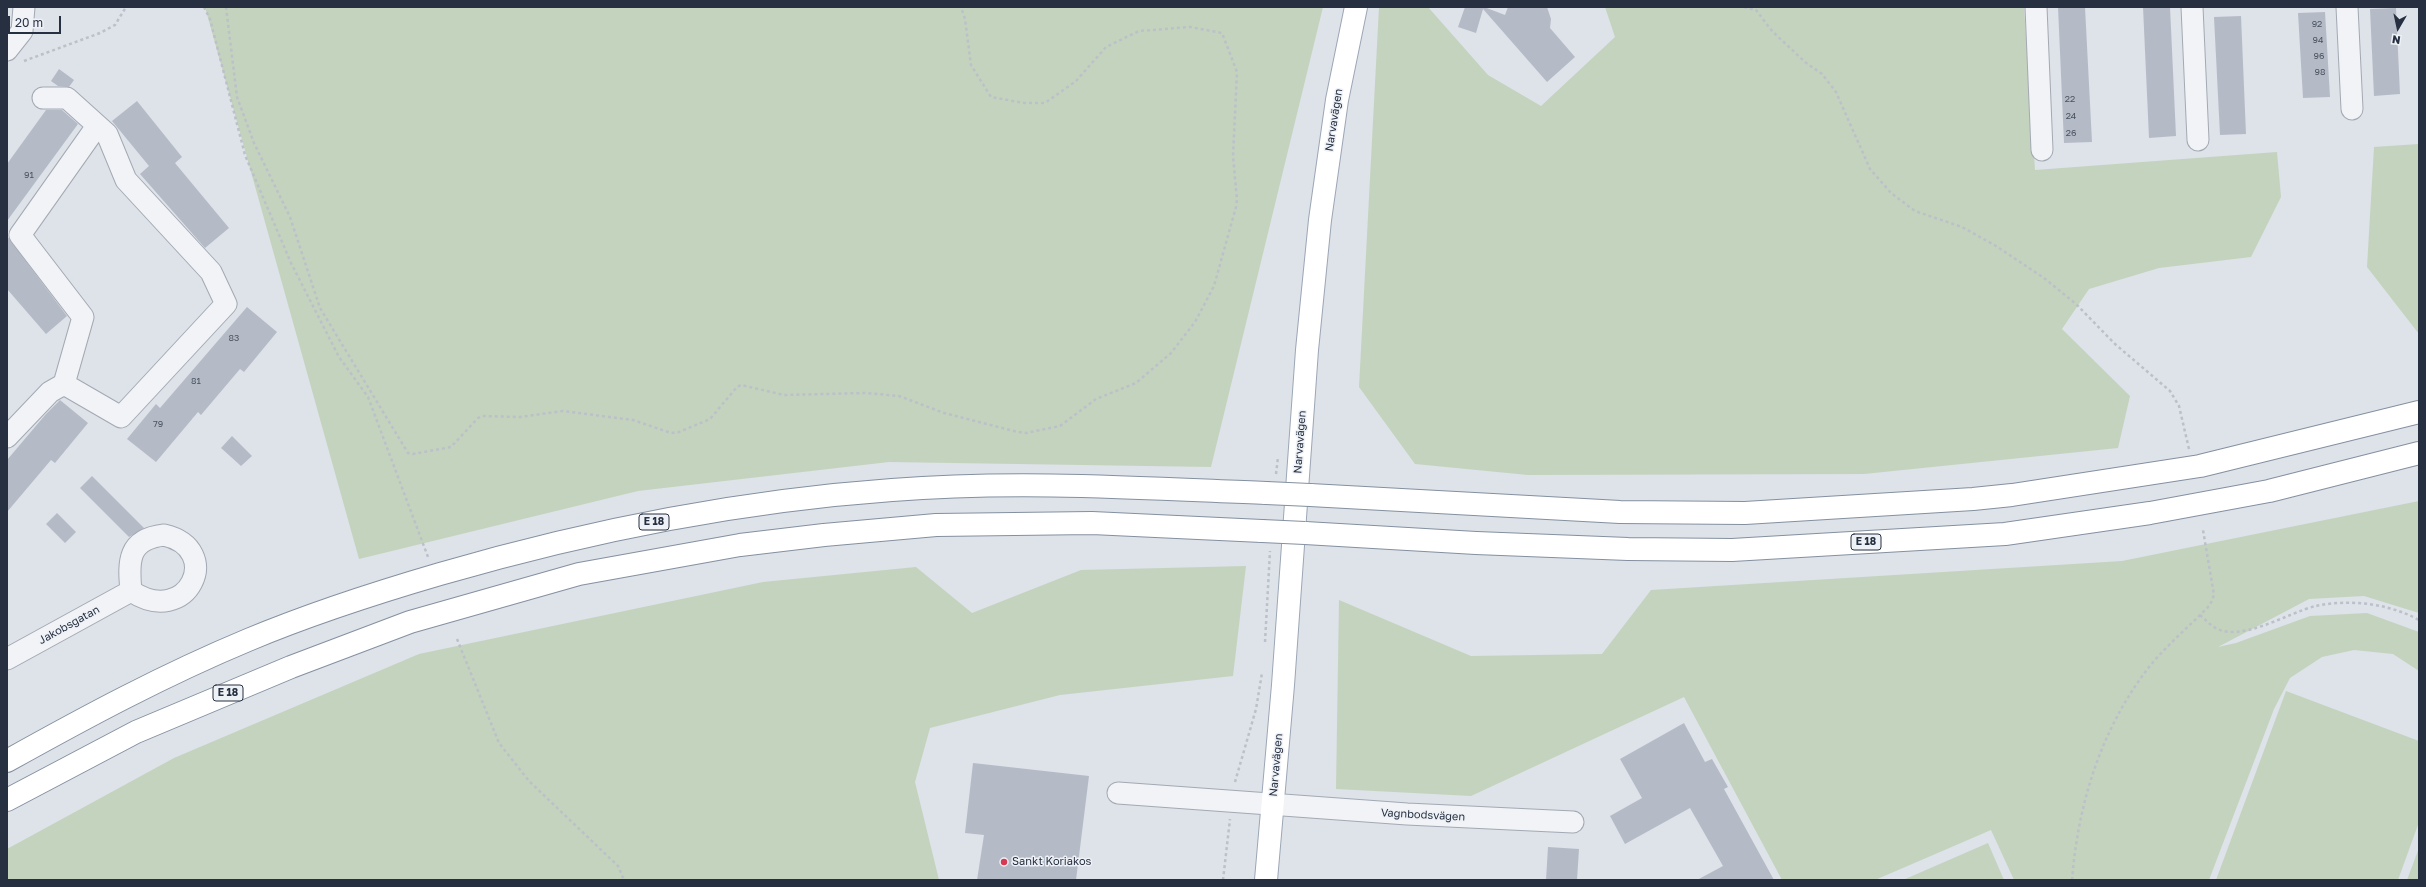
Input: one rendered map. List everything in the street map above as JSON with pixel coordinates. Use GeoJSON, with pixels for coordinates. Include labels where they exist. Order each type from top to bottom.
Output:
{"type":"FeatureCollection","features":[{"type":"Feature","properties":{"kind":"main road","name":"Narvavägen"},"geometry":{"type":"LineString","coordinates":[[1266,880],[1307,350],[1318,235],[1337,100],[1356,7]]}},
{"type":"Feature","properties":{"kind":"main road","name":"E 18"},"geometry":{"type":"LineString","coordinates":[[7,761],[114,701],[249,640],[372,594],[518,552],[624,528],[751,504],[895,489],[1058,484],[1310,495],[1620,512],[1745,513],[1973,499],[2012,495],[2200,466],[2419,412]]}},
{"type":"Feature","properties":{"kind":"main road","name":"E 18"},"geometry":{"type":"LineString","coordinates":[[7,800],[136,732],[291,667],[410,622],[579,574],[740,545],[824,535],[936,525],[1092,523],[1476,543],[1628,549],[1732,550],[2005,534],[2150,513],[2269,491],[2419,453]]}},
{"type":"Feature","properties":{"kind":"street"},"geometry":{"type":"LineString","coordinates":[[14,56],[22,31],[24,7]]}},
{"type":"Feature","properties":{"kind":"street"},"geometry":{"type":"LineString","coordinates":[[2036,7],[2042,150]]}},
{"type":"Feature","properties":{"kind":"street"},"geometry":{"type":"LineString","coordinates":[[2192,7],[2198,140]]}},
{"type":"Feature","properties":{"kind":"street"},"geometry":{"type":"LineString","coordinates":[[2347,7],[2352,109]]}},
{"type":"Feature","properties":{"kind":"street"},"geometry":{"type":"LineString","coordinates":[[44,98],[67,98],[106,134],[126,180],[211,272],[226,304],[121,417],[64,384]]}},
{"type":"Feature","properties":{"kind":"street"},"geometry":{"type":"LineString","coordinates":[[7,437],[50,392],[64,384],[83,316],[20,235],[97,126]]}},
{"type":"Feature","properties":{"kind":"street","name":"Jakobsgatan"},"geometry":{"type":"LineString","coordinates":[[7,659],[131,591]]}},
{"type":"Feature","properties":{"kind":"street","name":"Vagnbodsvägen"},"geometry":{"type":"LineString","coordinates":[[1118,794],[1407,814],[1573,822]]}},
{"type":"Feature","properties":{"kind":"path"},"geometry":{"type":"LineString","coordinates":[[14,56],[100,34],[115,25],[126,7]]}},
{"type":"Feature","properties":{"kind":"path"},"geometry":{"type":"LineString","coordinates":[[204,7],[210,19],[244,155],[291,263],[339,357],[368,397],[430,562]]}},
{"type":"Feature","properties":{"kind":"path"},"geometry":{"type":"LineString","coordinates":[[226,7],[238,97],[254,143],[290,217],[320,308],[408,453],[413,454],[450,447],[478,418],[482,416],[520,417],[563,411],[633,420],[671,432],[679,432],[710,419],[737,387],[741,385],[784,395],[865,393],[899,396],[977,423],[1026,433],[1060,426],[1096,399],[1136,383],[1170,353],[1195,322],[1214,286],[1236,207],[1237,200],[1233,156],[1233,121],[1237,72],[1222,33],[1184,27],[1139,31],[1106,47],[1076,80],[1045,103],[1024,103],[991,97],[970,65],[965,19],[961,7]]}},
{"type":"Feature","properties":{"kind":"path"},"geometry":{"type":"LineString","coordinates":[[1744,7],[1756,10],[1778,36],[1805,62],[1822,74],[1836,92],[1870,169],[1891,193],[1915,211],[1962,227],[1996,246],[2044,278],[2076,304],[2115,344],[2170,391],[2179,406],[2189,449]]}},
{"type":"Feature","properties":{"kind":"path"},"geometry":{"type":"LineString","coordinates":[[2072,880],[2077,826],[2088,784],[2116,718],[2146,670],[2210,605],[2214,596],[2204,530]]}},
{"type":"Feature","properties":{"kind":"path"},"geometry":{"type":"LineString","coordinates":[[2200,615],[2215,628],[2240,632],[2315,606],[2350,602],[2370,604],[2419,620]]}},
{"type":"Feature","properties":{"kind":"path"},"geometry":{"type":"LineString","coordinates":[[457,639],[499,743],[529,781],[618,866],[624,880]]}},
{"type":"Feature","properties":{"kind":"green space"},"geometry":{"type":"Polygon","coordinates":[[[205,7],[1323,7],[1211,467],[889,462],[638,491],[359,559],[205,7]]]}},
{"type":"Feature","properties":{"kind":"green space"},"geometry":{"type":"Polygon","coordinates":[[[1379,7],[1428,7],[1488,75],[1541,106],[1615,37],[1605,7],[2024,7],[2035,170],[2277,152],[2281,197],[2251,257],[2159,268],[2089,289],[2062,329],[2130,396],[2118,448],[1864,474],[1528,475],[1415,464],[1359,387],[1379,7]]]}},
{"type":"Feature","properties":{"kind":"green space"},"geometry":{"type":"Polygon","coordinates":[[[2419,144],[2419,334],[2367,267],[2374,147],[2419,144]]]}},
{"type":"Feature","properties":{"kind":"green space"},"geometry":{"type":"Polygon","coordinates":[[[2419,501],[2419,613],[2364,596],[2309,599],[2218,647],[2236,643],[2310,616],[2367,613],[2419,632],[2419,671],[2393,654],[2354,650],[2322,657],[2290,678],[2274,709],[2209,880],[2014,880],[1991,830],[1875,880],[1782,880],[1684,697],[1471,796],[1336,789],[1339,600],[1471,656],[1602,654],[1651,590],[2122,561],[2419,501]]]}},
{"type":"Feature","properties":{"kind":"green space"},"geometry":{"type":"Polygon","coordinates":[[[1246,566],[1233,676],[1060,695],[930,728],[915,782],[939,880],[7,880],[7,849],[174,758],[419,654],[763,582],[916,567],[972,613],[1081,570],[1246,566]]]}},
{"type":"Feature","properties":{"kind":"green space"},"geometry":{"type":"Polygon","coordinates":[[[2286,691],[2419,741],[2419,822],[2398,880],[2216,880],[2286,691]]]}},
{"type":"Feature","properties":{"kind":"green space"},"geometry":{"type":"Polygon","coordinates":[[[1988,843],[2004,880],[1903,880],[1988,843]]]}},
{"type":"Feature","properties":{"kind":"green space"},"geometry":{"type":"Polygon","coordinates":[[[2419,848],[2419,880],[2407,880],[2419,848]]]}},
{"type":"Feature","properties":{"kind":"building"},"geometry":{"type":"Polygon","coordinates":[[[1465,7],[1484,7],[1505,15],[1508,7],[1547,7],[1551,19],[1550,28],[1575,57],[1547,82],[1483,9],[1476,33],[1458,27],[1465,7]]]}},
{"type":"Feature","properties":{"kind":"building"},"geometry":{"type":"Polygon","coordinates":[[[2058,7],[2085,7],[2092,142],[2064,143],[2058,7]]]}},
{"type":"Feature","properties":{"kind":"building"},"geometry":{"type":"Polygon","coordinates":[[[2143,7],[2170,7],[2176,136],[2149,138],[2143,7]]]}},
{"type":"Feature","properties":{"kind":"building"},"geometry":{"type":"Polygon","coordinates":[[[2396,8],[2400,94],[2374,96],[2370,9],[2396,8]]]}},
{"type":"Feature","properties":{"kind":"building"},"geometry":{"type":"Polygon","coordinates":[[[2325,12],[2330,97],[2303,98],[2298,13],[2325,12]]]}},
{"type":"Feature","properties":{"kind":"building"},"geometry":{"type":"Polygon","coordinates":[[[2241,16],[2246,134],[2220,135],[2214,17],[2241,16]]]}},
{"type":"Feature","properties":{"kind":"building"},"geometry":{"type":"Polygon","coordinates":[[[59,69],[74,80],[69,87],[58,86],[51,81],[59,69]]]}},
{"type":"Feature","properties":{"kind":"building"},"geometry":{"type":"Polygon","coordinates":[[[137,101],[182,157],[175,163],[229,228],[205,248],[140,174],[149,166],[112,121],[137,101]]]}},
{"type":"Feature","properties":{"kind":"building"},"geometry":{"type":"Polygon","coordinates":[[[46,110],[62,110],[78,124],[7,221],[7,164],[46,110]]]}},
{"type":"Feature","properties":{"kind":"building"},"geometry":{"type":"Polygon","coordinates":[[[7,236],[67,316],[46,334],[7,289],[7,236]]]}},
{"type":"Feature","properties":{"kind":"building"},"geometry":{"type":"Polygon","coordinates":[[[247,307],[277,332],[244,372],[240,369],[201,415],[198,412],[156,462],[127,439],[156,404],[160,408],[247,307]]]}},
{"type":"Feature","properties":{"kind":"building"},"geometry":{"type":"Polygon","coordinates":[[[60,400],[88,423],[55,463],[51,460],[7,512],[7,460],[46,414],[60,400]]]}},
{"type":"Feature","properties":{"kind":"building"},"geometry":{"type":"Polygon","coordinates":[[[232,436],[252,456],[241,466],[221,448],[232,436]]]}},
{"type":"Feature","properties":{"kind":"building"},"geometry":{"type":"Polygon","coordinates":[[[92,476],[144,528],[129,537],[80,488],[92,476]]]}},
{"type":"Feature","properties":{"kind":"building"},"geometry":{"type":"Polygon","coordinates":[[[57,513],[76,532],[65,543],[46,524],[57,513]]]}},
{"type":"Feature","properties":{"kind":"building"},"geometry":{"type":"Polygon","coordinates":[[[1684,723],[1705,762],[1712,759],[1728,787],[1724,789],[1774,880],[1697,880],[1723,866],[1690,808],[1625,844],[1610,816],[1642,798],[1620,759],[1684,723]]]}},
{"type":"Feature","properties":{"kind":"building"},"geometry":{"type":"Polygon","coordinates":[[[973,763],[1089,776],[1076,880],[977,880],[984,835],[965,833],[973,763]]]}},
{"type":"Feature","properties":{"kind":"building"},"geometry":{"type":"Polygon","coordinates":[[[1548,847],[1579,849],[1577,880],[1546,880],[1548,847]]]}},
{"type":"Feature","properties":{"kind":"place","name":"Sankt Koriakos"},"geometry":{"type":"Point","coordinates":[1004,862]}}]}
